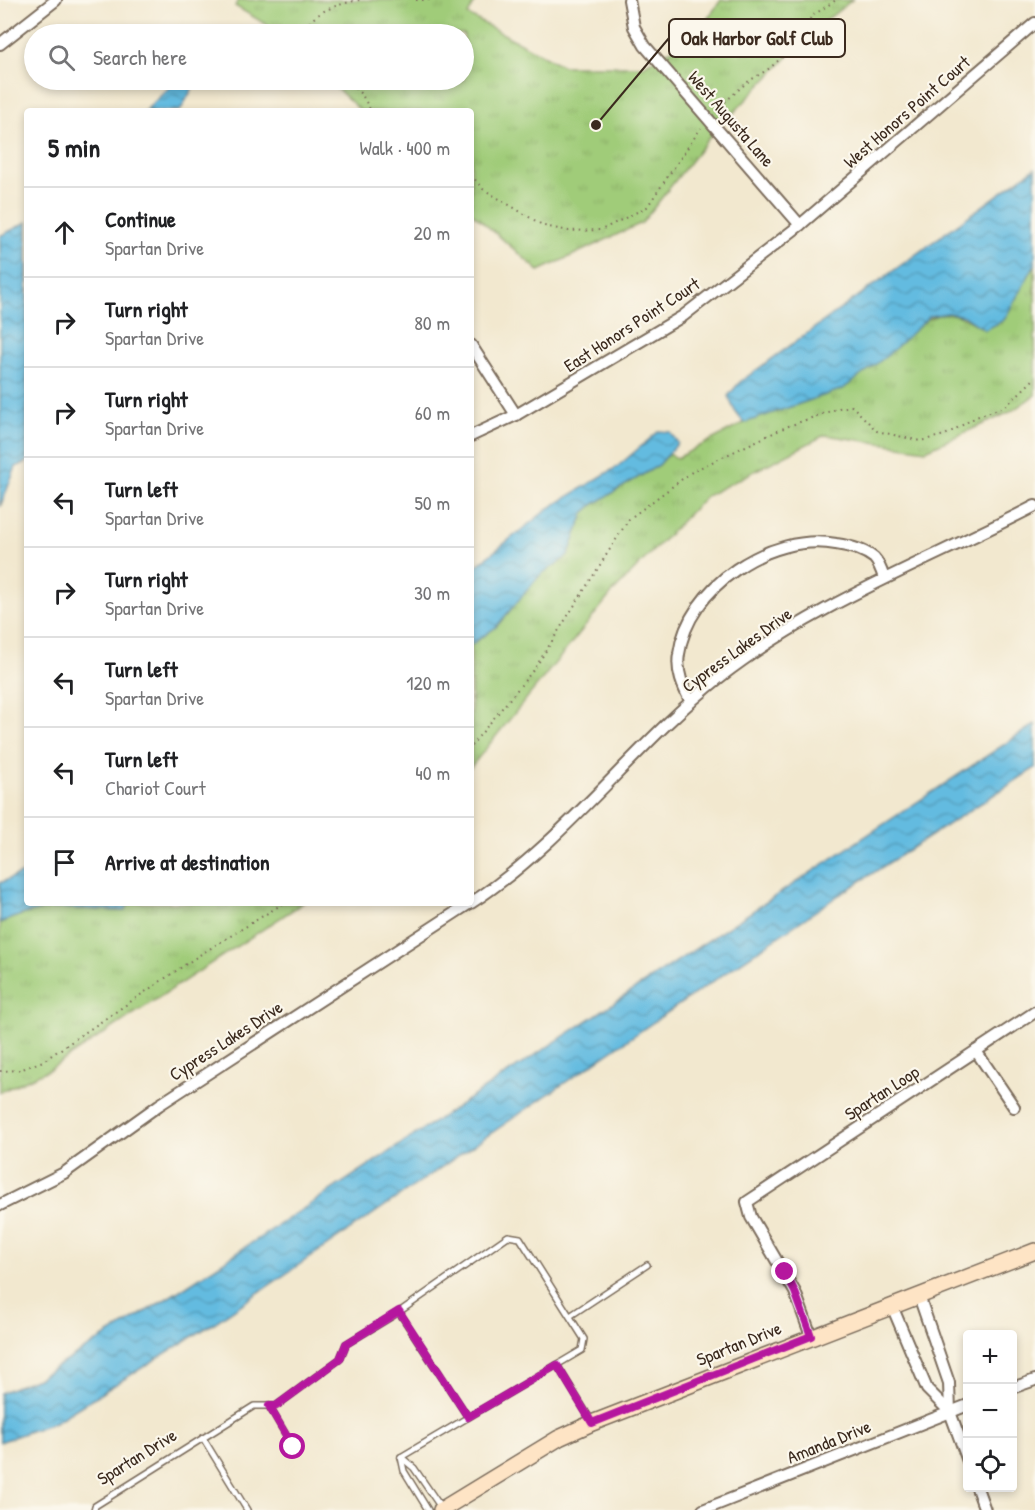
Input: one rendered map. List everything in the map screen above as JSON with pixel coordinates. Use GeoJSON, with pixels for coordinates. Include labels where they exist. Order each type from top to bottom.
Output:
{"type":"FeatureCollection","features":[{"type":"Feature","properties":{"kind":"street"},"geometry":{"type":"LineString","coordinates":[[25,24],[56,0]]}},
{"type":"Feature","properties":{"kind":"street","name":"West Augusta Lane"},"geometry":{"type":"LineString","coordinates":[[629,0],[634,27],[645,46],[800,225]]}},
{"type":"Feature","properties":{"kind":"street","name":"West Honors Point Court"},"geometry":{"type":"LineString","coordinates":[[800,225],[1035,23]]}},
{"type":"Feature","properties":{"kind":"street"},"geometry":{"type":"LineString","coordinates":[[0,44],[24,25]]}},
{"type":"Feature","properties":{"kind":"street","name":"East Honors Point Court"},"geometry":{"type":"LineString","coordinates":[[474,435],[516,415],[683,316],[800,225]]}},
{"type":"Feature","properties":{"kind":"street"},"geometry":{"type":"LineString","coordinates":[[474,350],[516,415]]}},
{"type":"Feature","properties":{"kind":"street","name":"Cypress Lakes Drive"},"geometry":{"type":"LineString","coordinates":[[474,901],[560,833],[609,781],[691,702],[722,676],[826,608],[1035,506]]}},
{"type":"Feature","properties":{"kind":"street"},"geometry":{"type":"LineString","coordinates":[[691,702],[680,681],[678,656],[684,633],[700,603],[725,578],[754,558],[782,548],[823,541],[855,547],[876,559],[884,578]]}},
{"type":"Feature","properties":{"kind":"street","name":"Cypress Lakes Drive"},"geometry":{"type":"LineString","coordinates":[[0,1205],[64,1173],[159,1105],[466,906]]}},
{"type":"Feature","properties":{"kind":"street","name":"Spartan Loop"},"geometry":{"type":"LineString","coordinates":[[811,1336],[795,1292],[751,1217],[747,1202],[1035,1012]]}},
{"type":"Feature","properties":{"kind":"street"},"geometry":{"type":"LineString","coordinates":[[976,1051],[1014,1107]]}},
{"type":"Feature","properties":{"kind":"street","name":"Spartan Drive"},"geometry":{"type":"LineString","coordinates":[[439,1510],[559,1438],[592,1423],[811,1336],[1035,1251]]}},
{"type":"Feature","properties":{"kind":"street"},"geometry":{"type":"LineString","coordinates":[[919,1296],[949,1383],[950,1412],[963,1447]]}},
{"type":"Feature","properties":{"kind":"street"},"geometry":{"type":"LineString","coordinates":[[892,1306],[927,1389],[950,1412]]}},
{"type":"Feature","properties":{"kind":"street"},"geometry":{"type":"LineString","coordinates":[[1017,1386],[1035,1380]]}},
{"type":"Feature","properties":{"kind":"street","name":"Amanda Drive"},"geometry":{"type":"LineString","coordinates":[[704,1510],[963,1407]]}},
{"type":"Feature","properties":{"kind":"street"},"geometry":{"type":"LineString","coordinates":[[978,1492],[985,1510]]}},
{"type":"Feature","properties":{"kind":"lane","name":"Spartan Drive"},"geometry":{"type":"LineString","coordinates":[[93,1510],[95,1506],[254,1406],[276,1406],[340,1359],[346,1344],[399,1311],[508,1236],[520,1238],[584,1339],[582,1350],[401,1457]]}},
{"type":"Feature","properties":{"kind":"lane"},"geometry":{"type":"LineString","coordinates":[[570,1316],[646,1265]]}},
{"type":"Feature","properties":{"kind":"lane"},"geometry":{"type":"LineString","coordinates":[[399,1311],[468,1417]]}},
{"type":"Feature","properties":{"kind":"lane"},"geometry":{"type":"LineString","coordinates":[[557,1365],[592,1423]]}},
{"type":"Feature","properties":{"kind":"lane"},"geometry":{"type":"LineString","coordinates":[[269,1406],[293,1447]]}},
{"type":"Feature","properties":{"kind":"lane","name":"Spartan Drive"},"geometry":{"type":"LineString","coordinates":[[203,1438],[248,1510]]}},
{"type":"Feature","properties":{"kind":"lane"},"geometry":{"type":"LineString","coordinates":[[401,1457],[414,1468],[439,1510]]}},
{"type":"Feature","properties":{"kind":"lane"},"geometry":{"type":"LineString","coordinates":[[401,1457],[404,1472],[439,1510]]}},
{"type":"Feature","properties":{"kind":"path"},"geometry":{"type":"LineString","coordinates":[[309,24],[310,20],[320,14],[360,0]]}},
{"type":"Feature","properties":{"kind":"path"},"geometry":{"type":"LineString","coordinates":[[416,0],[440,0]]}},
{"type":"Feature","properties":{"kind":"path"},"geometry":{"type":"LineString","coordinates":[[474,178],[483,189],[544,226],[569,231],[601,230],[648,207],[708,118],[746,83],[770,68],[790,50],[812,16],[836,0]]}},
{"type":"Feature","properties":{"kind":"path"},"geometry":{"type":"LineString","coordinates":[[357,90],[369,108]]}},
{"type":"Feature","properties":{"kind":"path"},"geometry":{"type":"LineString","coordinates":[[474,742],[535,668],[628,519],[693,471],[786,427],[839,408],[852,406],[877,431],[890,436],[920,441],[945,435],[976,417],[1006,406],[1035,378]]}},
{"type":"Feature","properties":{"kind":"path"},"geometry":{"type":"LineString","coordinates":[[0,1071],[20,1070],[43,1061],[198,956],[279,906]]}},
{"type":"Feature","properties":{"kind":"green space"},"geometry":{"type":"Polygon","coordinates":[[[238,0],[476,0],[468,15],[563,66],[643,66],[696,35],[721,0],[852,0],[815,29],[708,139],[642,223],[539,271],[474,215],[474,108],[358,108],[339,90],[474,90],[474,24],[265,24],[235,6],[238,0]]]}},
{"type":"Feature","properties":{"kind":"green space"},"geometry":{"type":"Polygon","coordinates":[[[1035,264],[1035,395],[1010,412],[926,450],[825,435],[706,496],[612,593],[474,763],[474,643],[496,627],[540,575],[568,556],[584,513],[594,504],[659,465],[669,454],[677,458],[744,423],[781,409],[931,317],[956,315],[985,330],[1004,320],[1035,264]]]}},
{"type":"Feature","properties":{"kind":"green space"},"geometry":{"type":"Polygon","coordinates":[[[128,906],[298,906],[50,1069],[0,1092],[0,923],[17,916],[47,909],[124,911],[128,906]]]}},
{"type":"Feature","properties":{"kind":"water"},"geometry":{"type":"Polygon","coordinates":[[[167,90],[192,90],[182,108],[148,108],[167,90]]]}},
{"type":"Feature","properties":{"kind":"water"},"geometry":{"type":"Polygon","coordinates":[[[1035,168],[1035,264],[1004,320],[985,330],[964,316],[948,313],[930,316],[888,355],[843,389],[744,423],[728,396],[740,382],[1035,168]]]}},
{"type":"Feature","properties":{"kind":"water"},"geometry":{"type":"Polygon","coordinates":[[[24,224],[24,463],[16,467],[0,507],[0,236],[24,224]]]}},
{"type":"Feature","properties":{"kind":"water"},"geometry":{"type":"Polygon","coordinates":[[[659,431],[670,432],[678,443],[659,465],[594,504],[584,513],[568,556],[540,575],[496,627],[474,643],[474,568],[549,508],[617,467],[659,431]]]}},
{"type":"Feature","properties":{"kind":"water"},"geometry":{"type":"Polygon","coordinates":[[[1035,724],[1035,768],[839,895],[214,1323],[55,1422],[0,1442],[0,1393],[40,1377],[182,1289],[1035,724]]]}},
{"type":"Feature","properties":{"kind":"water"},"geometry":{"type":"Polygon","coordinates":[[[24,872],[24,906],[128,906],[124,911],[47,909],[17,916],[0,923],[0,883],[24,872]]]}},
{"type":"Feature","properties":{"kind":"place","name":"Oak Harbor Golf Club"},"geometry":{"type":"Point","coordinates":[596,125]}},
{"type":"Feature","properties":{"kind":"route"},"geometry":{"type":"LineString","coordinates":[[293,1447],[269,1406],[276,1406],[340,1359],[346,1344],[399,1311],[468,1417],[557,1365],[592,1423],[811,1336],[785,1272]]}}]}
